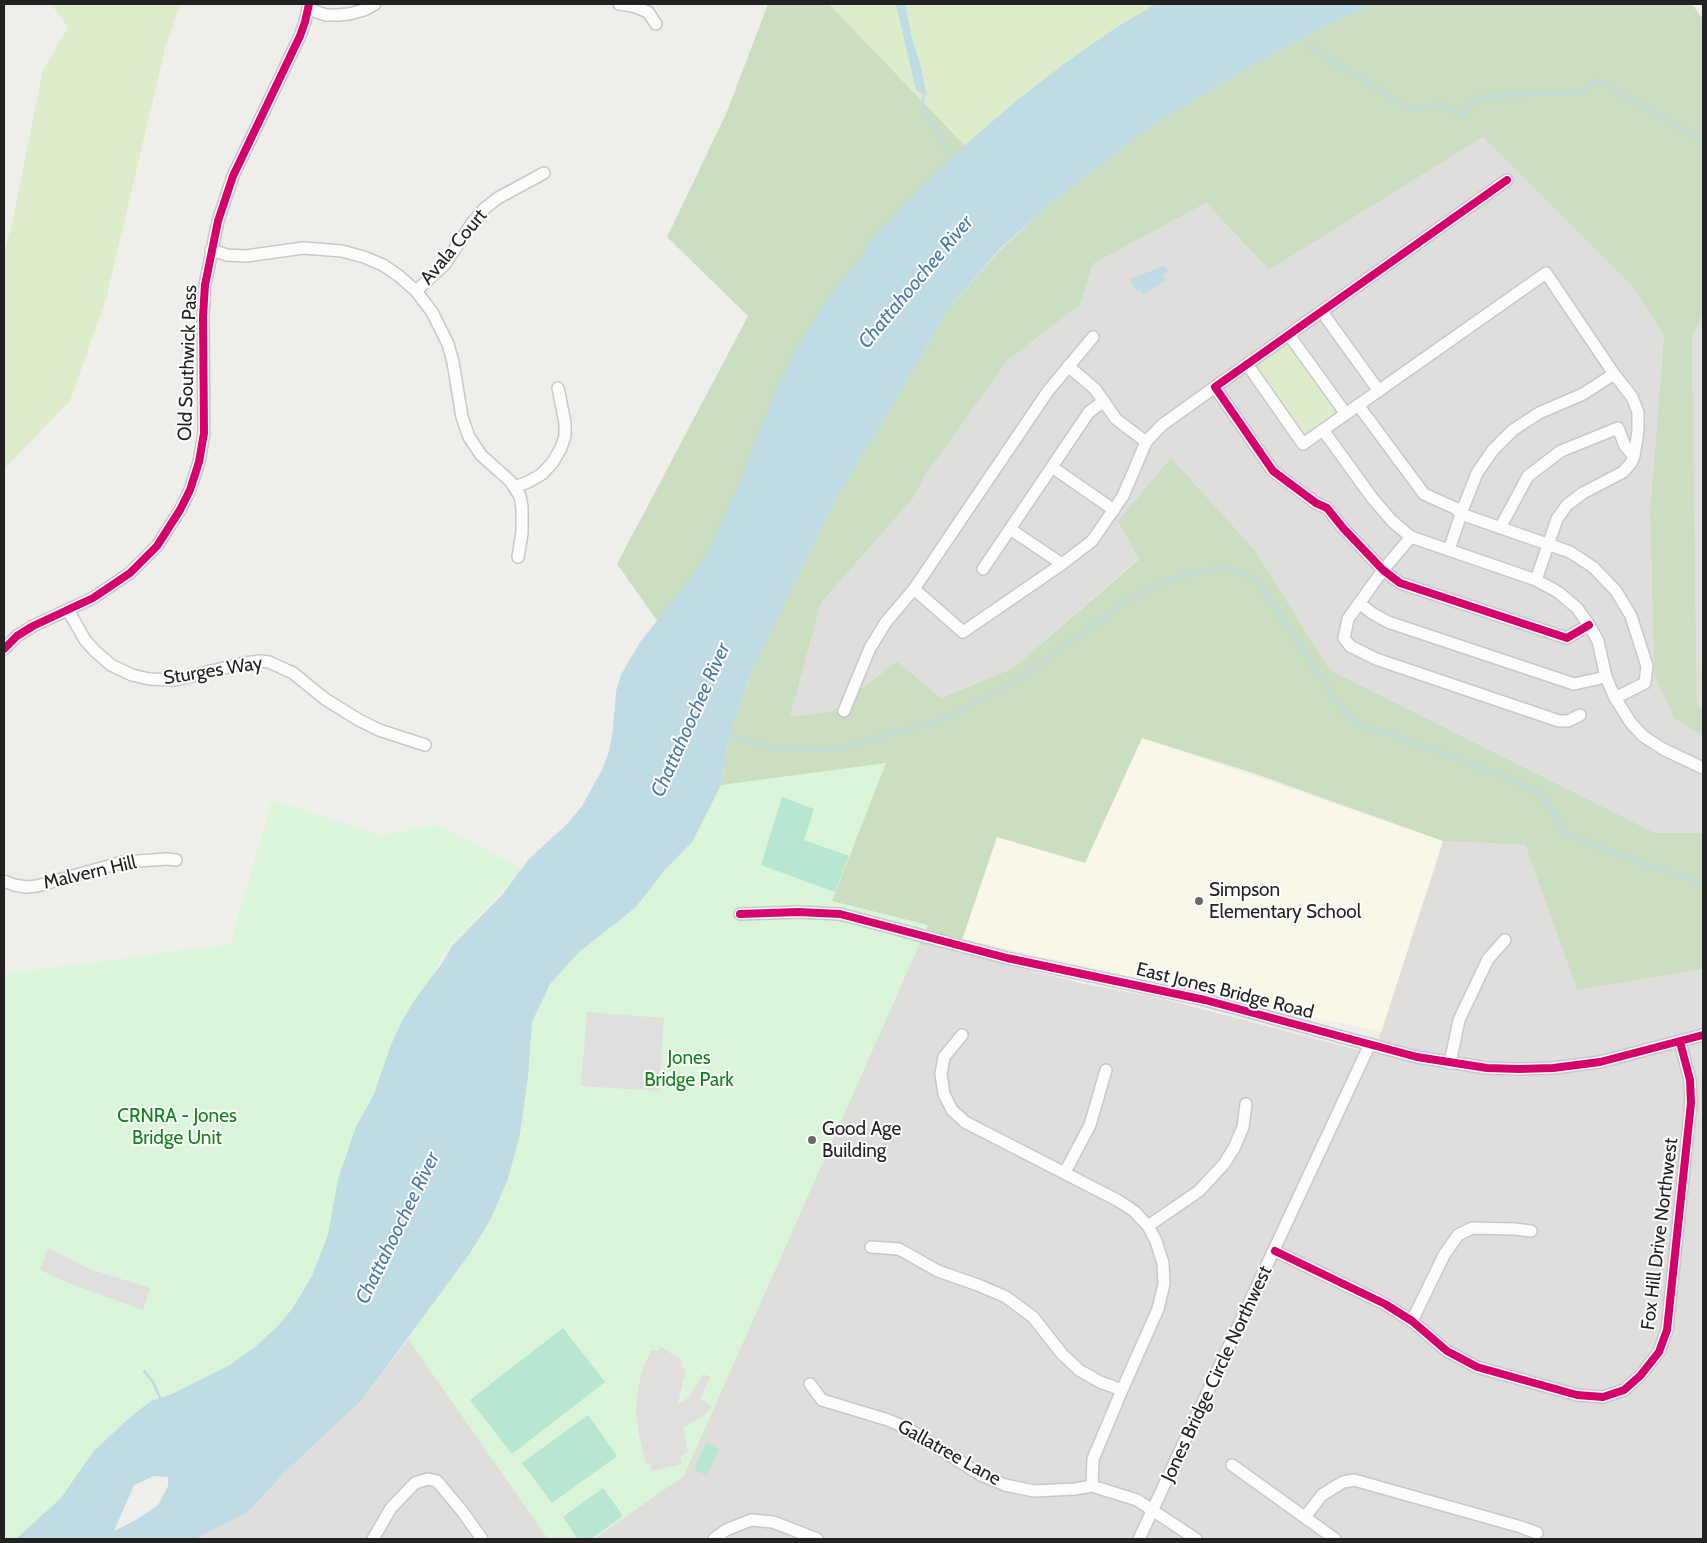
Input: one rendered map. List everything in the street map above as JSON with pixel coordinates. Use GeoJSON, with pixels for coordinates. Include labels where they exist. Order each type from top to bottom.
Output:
{"type":"FeatureCollection","features":[{"type":"Feature","properties":{"kind":"street"},"geometry":{"type":"LineString","coordinates":[[308,7],[321,14],[338,16],[364,10],[375,4]]}},
{"type":"Feature","properties":{"kind":"street"},"geometry":{"type":"LineString","coordinates":[[619,4],[633,6],[648,12],[656,24]]}},
{"type":"Feature","properties":{"kind":"street","name":"Old Southwick Pass"},"geometry":{"type":"LineString","coordinates":[[4,648],[17,636],[34,626],[111,587],[146,558],[170,528],[190,490],[199,462],[204,433],[203,316],[205,285],[218,221],[233,176],[300,36],[308,7]]}},
{"type":"Feature","properties":{"kind":"street","name":"Avala Court"},"geometry":{"type":"LineString","coordinates":[[416,291],[445,264],[472,223],[485,208],[498,198],[544,173]]}},
{"type":"Feature","properties":{"kind":"street"},"geometry":{"type":"LineString","coordinates":[[914,589],[963,632],[1062,564],[1092,541],[1123,496],[1146,442],[1162,425],[1507,180]]}},
{"type":"Feature","properties":{"kind":"street"},"geometry":{"type":"LineString","coordinates":[[211,250],[227,255],[246,256],[303,248],[342,251],[364,257],[383,266],[399,276],[416,291],[432,312],[448,344],[453,362],[462,417],[469,437],[481,455],[515,487],[520,496],[522,533],[518,557]]}},
{"type":"Feature","properties":{"kind":"street"},"geometry":{"type":"LineString","coordinates":[[1247,364],[1304,444],[1546,273],[1614,374],[1632,397],[1638,412],[1638,431],[1634,456],[1623,472],[1583,493],[1567,505],[1557,519],[1536,580]]}},
{"type":"Feature","properties":{"kind":"street"},"geometry":{"type":"LineString","coordinates":[[1322,312],[1378,391]]}},
{"type":"Feature","properties":{"kind":"street"},"geometry":{"type":"LineString","coordinates":[[1289,335],[1346,414]]}},
{"type":"Feature","properties":{"kind":"street"},"geometry":{"type":"LineString","coordinates":[[844,711],[870,648],[886,622],[914,589],[1048,391],[1093,337]]}},
{"type":"Feature","properties":{"kind":"street"},"geometry":{"type":"LineString","coordinates":[[1068,366],[1095,389],[1116,419],[1146,442]]}},
{"type":"Feature","properties":{"kind":"street"},"geometry":{"type":"LineString","coordinates":[[1449,550],[1478,473],[1493,450],[1513,430],[1539,414],[1583,394],[1614,374]]}},
{"type":"Feature","properties":{"kind":"street"},"geometry":{"type":"LineString","coordinates":[[1215,387],[1273,471],[1316,503],[1327,508],[1343,528],[1383,570],[1400,583],[1567,638],[1589,625]]}},
{"type":"Feature","properties":{"kind":"street"},"geometry":{"type":"LineString","coordinates":[[515,487],[542,474],[553,462],[561,448],[565,436],[566,423],[558,388]]}},
{"type":"Feature","properties":{"kind":"street"},"geometry":{"type":"LineString","coordinates":[[983,568],[1088,412],[1104,401]]}},
{"type":"Feature","properties":{"kind":"street"},"geometry":{"type":"LineString","coordinates":[[1358,405],[1424,494],[1455,508],[1461,514],[1570,552],[1593,567],[1616,591],[1631,616],[1647,666],[1645,683],[1615,698]]}},
{"type":"Feature","properties":{"kind":"street"},"geometry":{"type":"LineString","coordinates":[[1500,528],[1528,476],[1561,451],[1618,428],[1625,446],[1634,456]]}},
{"type":"Feature","properties":{"kind":"street"},"geometry":{"type":"LineString","coordinates":[[1324,430],[1373,499],[1392,521],[1411,538],[1536,580],[1558,592],[1577,608],[1598,641],[1606,677],[1615,698],[1631,723],[1643,736],[1662,750],[1703,768]]}},
{"type":"Feature","properties":{"kind":"street"},"geometry":{"type":"LineString","coordinates":[[1052,467],[1114,510]]}},
{"type":"Feature","properties":{"kind":"street"},"geometry":{"type":"LineString","coordinates":[[1010,528],[1062,564]]}},
{"type":"Feature","properties":{"kind":"street"},"geometry":{"type":"LineString","coordinates":[[1411,538],[1383,570],[1348,619],[1344,638],[1350,646],[1376,659],[1559,721],[1568,721],[1580,715]]}},
{"type":"Feature","properties":{"kind":"street"},"geometry":{"type":"LineString","coordinates":[[1359,603],[1388,622],[1574,684],[1606,677]]}},
{"type":"Feature","properties":{"kind":"street","name":"Sturges Way"},"geometry":{"type":"LineString","coordinates":[[68,610],[85,640],[94,651],[111,665],[132,675],[149,679],[175,680],[244,663],[261,660],[270,662],[293,673],[324,699],[359,720],[379,730],[425,745]]}},
{"type":"Feature","properties":{"kind":"street","name":"Malvern Hill"},"geometry":{"type":"LineString","coordinates":[[4,881],[20,886],[37,886],[123,862],[176,860]]}},
{"type":"Feature","properties":{"kind":"street","name":"East Jones Bridge Road"},"geometry":{"type":"LineString","coordinates":[[740,914],[798,912],[840,914],[1016,960],[1205,1000],[1416,1057],[1487,1068],[1553,1068],[1600,1062],[1680,1042],[1703,1034]]}},
{"type":"Feature","properties":{"kind":"street"},"geometry":{"type":"LineString","coordinates":[[1450,1063],[1459,1020],[1488,959],[1505,940]]}},
{"type":"Feature","properties":{"kind":"street"},"geometry":{"type":"LineString","coordinates":[[962,1036],[944,1057],[941,1074],[944,1094],[952,1110],[965,1122],[1065,1172],[1134,1211],[1148,1226],[1156,1241],[1163,1263],[1164,1284],[1158,1309],[1093,1459],[1092,1486]]}},
{"type":"Feature","properties":{"kind":"street","name":"Fox Hill Drive Northwest"},"geometry":{"type":"LineString","coordinates":[[1275,1251],[1386,1304],[1412,1320],[1447,1351],[1478,1366],[1577,1395],[1603,1397],[1624,1390],[1640,1376],[1660,1352],[1667,1330],[1691,1103],[1690,1080],[1680,1042]]}},
{"type":"Feature","properties":{"kind":"street","name":"Jones Bridge Circle Northwest"},"geometry":{"type":"LineString","coordinates":[[1139,1539],[1370,1044]]}},
{"type":"Feature","properties":{"kind":"street"},"geometry":{"type":"LineString","coordinates":[[1065,1172],[1090,1125],[1106,1070]]}},
{"type":"Feature","properties":{"kind":"street"},"geometry":{"type":"LineString","coordinates":[[1148,1226],[1199,1191],[1224,1164],[1234,1148],[1243,1127],[1246,1104]]}},
{"type":"Feature","properties":{"kind":"street"},"geometry":{"type":"LineString","coordinates":[[1412,1320],[1444,1255],[1458,1235],[1472,1228],[1531,1231]]}},
{"type":"Feature","properties":{"kind":"street"},"geometry":{"type":"LineString","coordinates":[[871,1247],[898,1249],[938,1272],[978,1285],[1006,1297],[1033,1317],[1062,1354],[1079,1370],[1100,1382],[1122,1390]]}},
{"type":"Feature","properties":{"kind":"street","name":"Gallatree Lane"},"geometry":{"type":"LineString","coordinates":[[810,1384],[822,1400],[888,1420],[907,1428],[981,1475],[1005,1485],[1034,1491],[1075,1489],[1092,1486],[1137,1500],[1196,1539]]}},
{"type":"Feature","properties":{"kind":"street"},"geometry":{"type":"LineString","coordinates":[[1232,1465],[1335,1539]]}},
{"type":"Feature","properties":{"kind":"street"},"geometry":{"type":"LineString","coordinates":[[373,1539],[391,1508],[414,1483],[428,1479],[437,1481],[482,1539]]}},
{"type":"Feature","properties":{"kind":"street"},"geometry":{"type":"LineString","coordinates":[[1306,1517],[1322,1495],[1343,1482],[1354,1480],[1521,1527],[1533,1537]]}},
{"type":"Feature","properties":{"kind":"street"},"geometry":{"type":"LineString","coordinates":[[714,1539],[726,1530],[751,1520],[773,1522],[817,1539]]}},
{"type":"Feature","properties":{"kind":"shaded area"},"geometry":{"type":"Polygon","coordinates":[[[1483,137],[1633,287],[1664,336],[1650,511],[1654,674],[1674,718],[1703,736],[1703,833],[1655,833],[1330,670],[1257,553],[1139,558],[1013,668],[941,698],[897,661],[833,711],[790,717],[821,603],[914,497],[926,474],[1008,360],[1080,305],[1093,264],[1206,203],[1274,267],[1483,137]]]}},
{"type":"Feature","properties":{"kind":"shaded area"},"geometry":{"type":"Polygon","coordinates":[[[1703,314],[1703,709],[1697,707],[1692,337],[1703,314]]]}},
{"type":"Feature","properties":{"kind":"shaded area","name":"Simpson Elementary School"},"geometry":{"type":"Polygon","coordinates":[[[1142,738],[1443,841],[1381,1032],[962,939],[997,837],[1085,863],[1142,738]]]}},
{"type":"Feature","properties":{"kind":"shaded area"},"geometry":{"type":"Polygon","coordinates":[[[1443,841],[1525,845],[1577,990],[1703,969],[1703,1539],[594,1539],[684,1475],[919,944],[1084,984],[1160,998],[1374,1054],[1443,841]]]}},
{"type":"Feature","properties":{"kind":"shaded area"},"geometry":{"type":"Polygon","coordinates":[[[587,1012],[664,1018],[659,1091],[581,1086],[587,1012]]]}},
{"type":"Feature","properties":{"kind":"shaded area"},"geometry":{"type":"Polygon","coordinates":[[[48,1248],[89,1269],[150,1288],[143,1310],[66,1282],[40,1270],[48,1248]]]}},
{"type":"Feature","properties":{"kind":"shaded area"},"geometry":{"type":"Polygon","coordinates":[[[408,1339],[548,1539],[195,1539],[248,1512],[284,1473],[362,1400],[408,1339]]]}},
{"type":"Feature","properties":{"kind":"shaded area"},"geometry":{"type":"Polygon","coordinates":[[[661,1347],[683,1361],[681,1367],[686,1370],[678,1405],[690,1396],[703,1374],[710,1377],[700,1399],[712,1407],[700,1418],[683,1428],[688,1452],[680,1457],[682,1464],[652,1471],[650,1463],[646,1464],[639,1435],[636,1414],[637,1393],[642,1371],[651,1350],[658,1351],[661,1347]]]}},
{"type":"Feature","properties":{"kind":"green space"},"geometry":{"type":"Polygon","coordinates":[[[51,4],[180,4],[165,49],[106,299],[70,401],[4,469],[4,255],[43,70],[68,27],[51,4]]]}},
{"type":"Feature","properties":{"kind":"green space"},"geometry":{"type":"Polygon","coordinates":[[[768,4],[829,4],[972,153],[680,653],[617,564],[748,316],[667,237],[726,114],[768,4]]]}},
{"type":"Feature","properties":{"kind":"green space"},"geometry":{"type":"Polygon","coordinates":[[[829,4],[1170,4],[972,153],[829,4]]]}},
{"type":"Feature","properties":{"kind":"green space"},"geometry":{"type":"Polygon","coordinates":[[[1372,4],[1692,4],[1701,17],[1703,16],[1703,314],[1692,337],[1697,706],[1703,709],[1703,736],[1674,718],[1654,674],[1650,511],[1664,336],[1633,287],[1483,137],[1269,269],[1206,203],[1093,264],[1080,305],[1008,360],[926,474],[914,497],[821,603],[790,717],[833,711],[897,661],[941,698],[1013,668],[1139,559],[1118,521],[1171,458],[1257,553],[1330,670],[1655,833],[1703,833],[1703,969],[1577,990],[1525,845],[1443,841],[1250,772],[1142,738],[1085,863],[997,837],[958,952],[919,944],[928,925],[548,1539],[408,1339],[470,1253],[721,785],[729,736],[754,666],[837,497],[949,308],[1000,250],[1056,199],[1155,124],[1249,67],[1372,4]],[[854,845],[733,868],[835,892],[854,845]]]}},
{"type":"Feature","properties":{"kind":"green space"},"geometry":{"type":"Polygon","coordinates":[[[1282,344],[1293,347],[1335,408],[1333,417],[1312,432],[1304,433],[1298,430],[1256,371],[1259,360],[1282,344]]]}},
{"type":"Feature","properties":{"kind":"green space","name":"Jones Bridge Park"},"geometry":{"type":"Polygon","coordinates":[[[886,763],[832,901],[928,925],[684,1476],[594,1539],[548,1539],[408,1339],[470,1253],[491,1218],[508,1179],[520,1134],[528,1076],[532,1022],[550,983],[579,952],[635,908],[665,870],[692,842],[721,785],[886,763]]]}},
{"type":"Feature","properties":{"kind":"green space"},"geometry":{"type":"Polygon","coordinates":[[[782,797],[814,809],[804,840],[849,856],[835,892],[761,865],[782,797]]]}},
{"type":"Feature","properties":{"kind":"green space","name":"CRNRA - Jones Bridge Unit"},"geometry":{"type":"Polygon","coordinates":[[[272,800],[381,835],[438,825],[528,872],[516,876],[442,955],[335,1232],[280,1336],[32,1539],[4,1539],[4,974],[230,944],[272,800]]]}},
{"type":"Feature","properties":{"kind":"green space"},"geometry":{"type":"Polygon","coordinates":[[[919,944],[684,1476],[594,1539],[919,944]]]}},
{"type":"Feature","properties":{"kind":"green space"},"geometry":{"type":"Polygon","coordinates":[[[563,1328],[605,1382],[512,1454],[470,1400],[563,1328]]]}},
{"type":"Feature","properties":{"kind":"green space"},"geometry":{"type":"Polygon","coordinates":[[[588,1415],[617,1456],[552,1503],[522,1463],[588,1415]]]}},
{"type":"Feature","properties":{"kind":"green space"},"geometry":{"type":"Polygon","coordinates":[[[706,1443],[719,1449],[707,1475],[694,1470],[706,1443]]]}},
{"type":"Feature","properties":{"kind":"green space"},"geometry":{"type":"Polygon","coordinates":[[[603,1488],[623,1516],[591,1539],[578,1539],[563,1517],[603,1488]]]}},
{"type":"Feature","properties":{"kind":"water"},"geometry":{"type":"Polygon","coordinates":[[[896,4],[905,4],[927,96],[916,90],[896,4]]]}},
{"type":"Feature","properties":{"kind":"water","name":"Chattahoochee River"},"geometry":{"type":"Polygon","coordinates":[[[1156,4],[1372,4],[1249,67],[1155,124],[1056,199],[1000,249],[949,308],[837,497],[754,666],[729,736],[721,785],[692,842],[665,870],[635,908],[579,952],[550,984],[532,1022],[528,1076],[520,1134],[508,1179],[491,1218],[470,1253],[362,1400],[284,1473],[248,1512],[195,1539],[16,1539],[61,1498],[93,1452],[128,1419],[151,1401],[172,1394],[230,1365],[276,1328],[293,1308],[312,1276],[328,1235],[338,1179],[356,1127],[374,1094],[391,1045],[402,1021],[416,998],[443,962],[451,947],[502,895],[529,859],[567,824],[582,806],[603,768],[609,751],[616,691],[621,675],[640,642],[682,590],[712,545],[741,479],[773,397],[807,330],[875,235],[926,182],[1016,101],[1114,29],[1156,4]],[[154,1476],[134,1485],[114,1531],[136,1520],[158,1505],[168,1486],[168,1477],[154,1476]]]}},
{"type":"Feature","properties":{"kind":"water"},"geometry":{"type":"Polygon","coordinates":[[[1164,266],[1169,271],[1163,275],[1165,281],[1143,295],[1140,289],[1136,291],[1130,279],[1164,266]]]}},
{"type":"Feature","properties":{"kind":"waterway"},"geometry":{"type":"LineString","coordinates":[[1299,37],[1308,46],[1410,109],[1440,104],[1463,114],[1479,97],[1582,92],[1598,80],[1703,141]]}},
{"type":"Feature","properties":{"kind":"waterway"},"geometry":{"type":"LineString","coordinates":[[923,91],[923,103],[927,114],[952,158]]}},
{"type":"Feature","properties":{"kind":"waterway"},"geometry":{"type":"LineString","coordinates":[[727,735],[767,747],[804,750],[835,749],[928,724],[948,717],[1012,684],[1124,603],[1169,580],[1191,573],[1220,568],[1238,572],[1257,581],[1337,703],[1349,716],[1363,726],[1391,734],[1500,775],[1541,793],[1565,834],[1652,867],[1703,883]]}},
{"type":"Feature","properties":{"kind":"waterway"},"geometry":{"type":"LineString","coordinates":[[144,1371],[153,1382],[160,1398]]}},
{"type":"Feature","properties":{"kind":"cycle path"},"geometry":{"type":"LineString","coordinates":[[4,649],[17,636],[33,626],[93,598],[130,573],[157,546],[180,510],[190,490],[199,462],[204,433],[203,316],[205,285],[218,221],[233,176],[300,36],[309,4]]}},
{"type":"Feature","properties":{"kind":"cycle path"},"geometry":{"type":"LineString","coordinates":[[1507,180],[1215,387],[1273,471],[1316,503],[1327,508],[1343,528],[1383,570],[1400,583],[1567,638],[1589,625]]}},
{"type":"Feature","properties":{"kind":"cycle path"},"geometry":{"type":"LineString","coordinates":[[740,914],[798,912],[840,914],[1007,958],[1205,1000],[1417,1057],[1487,1068],[1553,1068],[1600,1062],[1703,1035]]}},
{"type":"Feature","properties":{"kind":"cycle path"},"geometry":{"type":"LineString","coordinates":[[1275,1251],[1385,1304],[1412,1321],[1447,1351],[1477,1367],[1577,1395],[1603,1397],[1624,1390],[1640,1376],[1659,1352],[1667,1330],[1691,1103],[1690,1080],[1680,1042]]}},
{"type":"Feature","properties":{"kind":"place","name":"Simpson Elementary School"},"geometry":{"type":"Point","coordinates":[1199,901]}},
{"type":"Feature","properties":{"kind":"place","name":"Good Age Building"},"geometry":{"type":"Point","coordinates":[812,1140]}}]}
